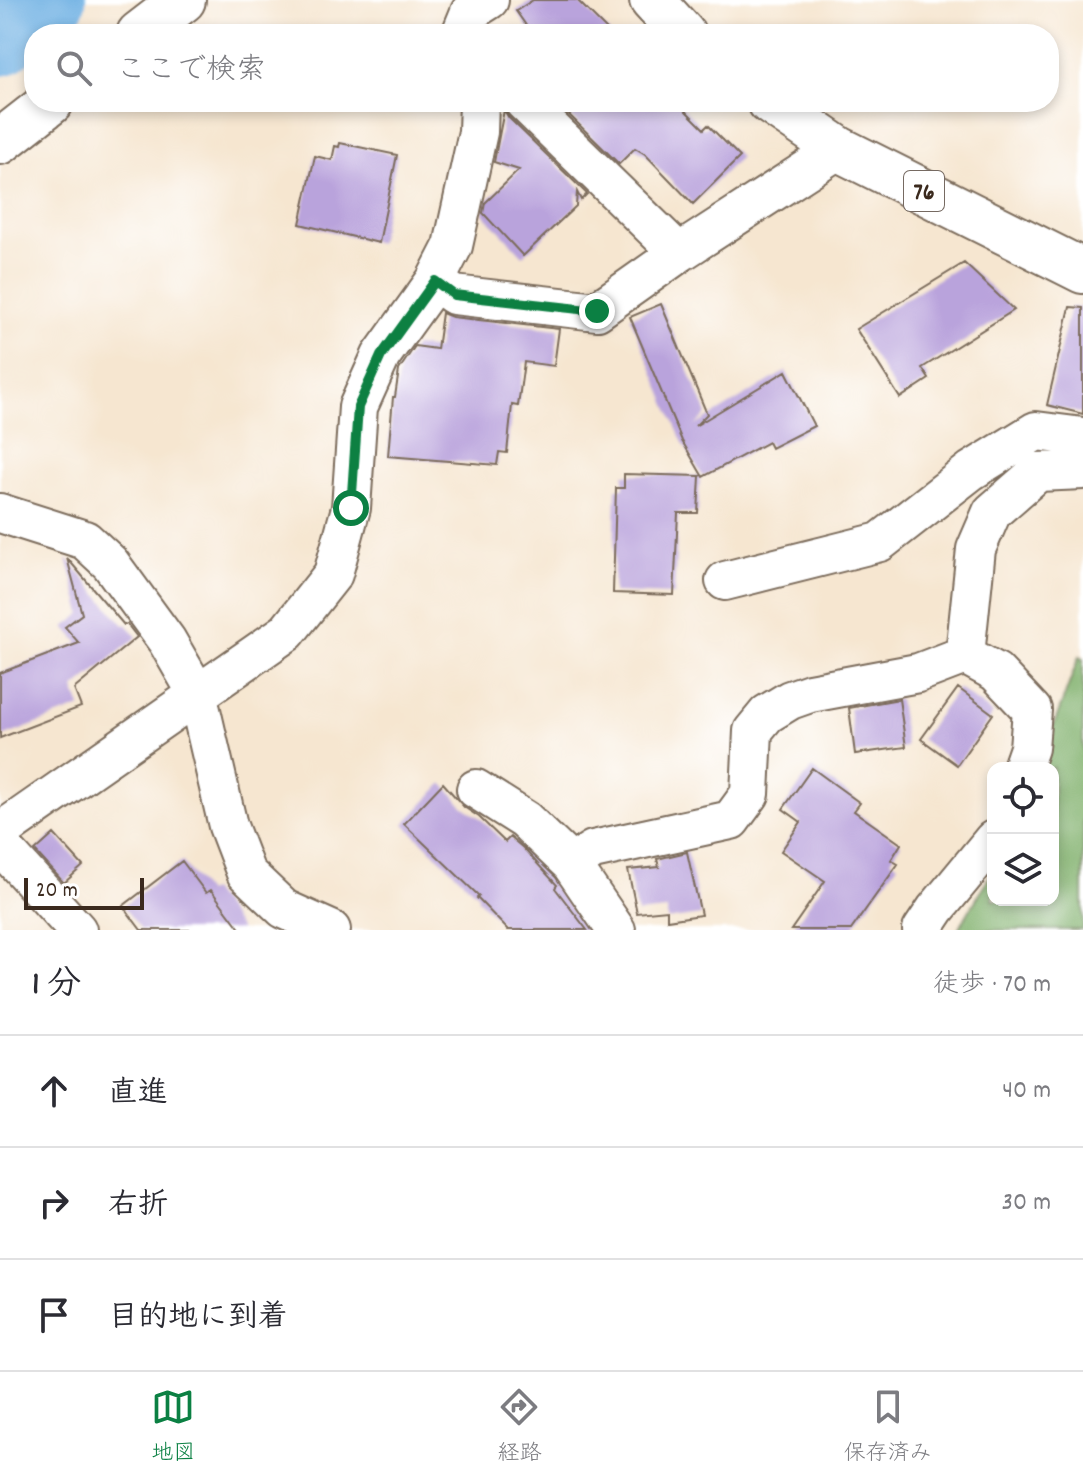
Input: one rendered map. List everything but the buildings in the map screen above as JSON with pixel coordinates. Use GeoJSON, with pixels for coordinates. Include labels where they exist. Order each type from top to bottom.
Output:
{"type":"FeatureCollection","features":[{"type":"Feature","properties":{"kind":"main road"},"geometry":{"type":"LineString","coordinates":[[152,24],[183,0]]}},
{"type":"Feature","properties":{"kind":"main road"},"geometry":{"type":"LineString","coordinates":[[652,0],[674,24]]}},
{"type":"Feature","properties":{"kind":"main road"},"geometry":{"type":"LineString","coordinates":[[0,142],[38,112]]}},
{"type":"Feature","properties":{"kind":"main road","name":"76"},"geometry":{"type":"LineString","coordinates":[[785,112],[839,149],[1083,271]]}},
{"type":"Feature","properties":{"kind":"street"},"geometry":{"type":"LineString","coordinates":[[465,24],[470,12],[489,0]]}},
{"type":"Feature","properties":{"kind":"street"},"geometry":{"type":"LineString","coordinates":[[0,832],[287,632],[333,574],[351,508],[358,407],[381,356],[435,281],[453,246],[478,132],[479,112]]}},
{"type":"Feature","properties":{"kind":"street"},"geometry":{"type":"LineString","coordinates":[[534,112],[679,253]]}},
{"type":"Feature","properties":{"kind":"street"},"geometry":{"type":"LineString","coordinates":[[435,281],[454,295],[597,311],[679,253],[839,149]]}},
{"type":"Feature","properties":{"kind":"street"},"geometry":{"type":"LineString","coordinates":[[725,581],[880,542],[971,471],[1036,431],[1083,437]]}},
{"type":"Feature","properties":{"kind":"street"},"geometry":{"type":"LineString","coordinates":[[965,655],[976,549],[992,512],[1038,472],[1083,470]]}},
{"type":"Feature","properties":{"kind":"street"},"geometry":{"type":"LineString","coordinates":[[0,513],[85,540],[110,563],[167,641],[197,693],[228,826],[246,873],[284,909],[331,930]]}},
{"type":"Feature","properties":{"kind":"street"},"geometry":{"type":"LineString","coordinates":[[571,864],[593,850],[731,820],[750,794],[753,731],[767,714],[790,700],[810,693],[918,673],[965,655],[996,672],[1032,710],[1029,748],[1024,762]]}},
{"type":"Feature","properties":{"kind":"street"},"geometry":{"type":"LineString","coordinates":[[476,789],[525,820],[571,864],[616,930]]}},
{"type":"Feature","properties":{"kind":"street"},"geometry":{"type":"LineString","coordinates":[[0,845],[77,930]]}},
{"type":"Feature","properties":{"kind":"street"},"geometry":{"type":"LineString","coordinates":[[922,930],[987,847]]}},
{"type":"Feature","properties":{"kind":"green space"},"geometry":{"type":"Polygon","coordinates":[[[1079,657],[1083,659],[1083,930],[958,930],[987,881],[987,906],[1059,906],[1059,762],[1040,762],[1079,657]]]}},
{"type":"Feature","properties":{"kind":"waterway"},"geometry":{"type":"LineString","coordinates":[[0,40],[50,0]]}},
{"type":"Feature","properties":{"kind":"route"},"geometry":{"type":"LineString","coordinates":[[351,508],[358,407],[381,356],[435,281],[454,295],[597,311]]}}]}
